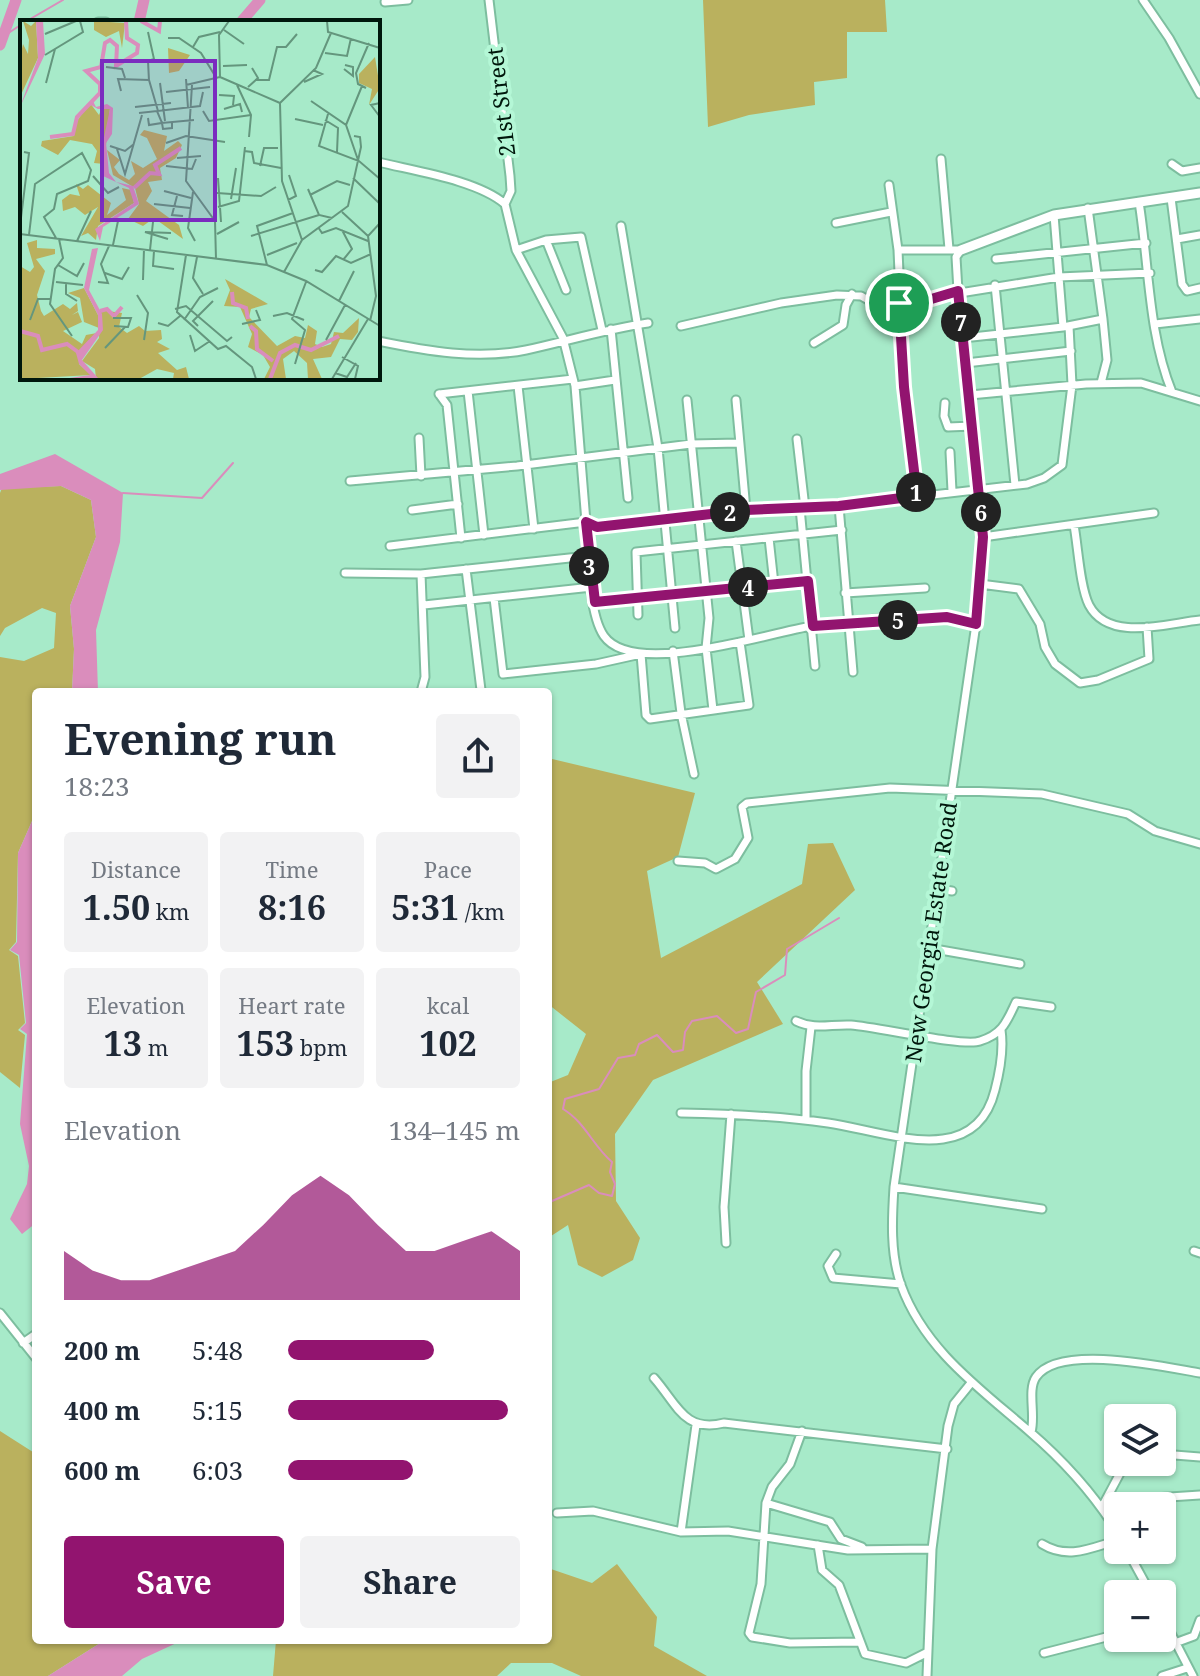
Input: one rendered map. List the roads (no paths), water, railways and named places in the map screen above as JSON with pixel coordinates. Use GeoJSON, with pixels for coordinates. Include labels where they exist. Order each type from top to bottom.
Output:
{"type":"FeatureCollection","features":[{"type":"Feature","properties":{"kind":"street"},"geometry":{"type":"LineString","coordinates":[[385,2],[408,0]]}},
{"type":"Feature","properties":{"kind":"street","name":"21st Street"},"geometry":{"type":"LineString","coordinates":[[489,0],[510,176],[511,191],[505,204],[516,250],[563,338],[574,383],[578,457],[595,602],[605,638],[621,649],[641,654]]}},
{"type":"Feature","properties":{"kind":"street"},"geometry":{"type":"LineString","coordinates":[[1143,0],[1169,38],[1200,94]]}},
{"type":"Feature","properties":{"kind":"street"},"geometry":{"type":"LineString","coordinates":[[941,159],[949,249]]}},
{"type":"Feature","properties":{"kind":"street"},"geometry":{"type":"LineString","coordinates":[[380,162],[439,177],[505,204]]}},
{"type":"Feature","properties":{"kind":"street"},"geometry":{"type":"LineString","coordinates":[[1172,164],[1182,171],[1200,168]]}},
{"type":"Feature","properties":{"kind":"street"},"geometry":{"type":"LineString","coordinates":[[889,185],[898,250],[904,387],[917,496]]}},
{"type":"Feature","properties":{"kind":"street"},"geometry":{"type":"LineString","coordinates":[[898,250],[961,250],[1054,215],[1200,193]]}},
{"type":"Feature","properties":{"kind":"street"},"geometry":{"type":"LineString","coordinates":[[1171,198],[1184,290],[1200,288]]}},
{"type":"Feature","properties":{"kind":"street"},"geometry":{"type":"LineString","coordinates":[[1139,202],[1155,324],[1164,370],[1172,392]]}},
{"type":"Feature","properties":{"kind":"street"},"geometry":{"type":"LineString","coordinates":[[1088,208],[1107,360],[1101,383]]}},
{"type":"Feature","properties":{"kind":"street"},"geometry":{"type":"LineString","coordinates":[[836,223],[891,212]]}},
{"type":"Feature","properties":{"kind":"street"},"geometry":{"type":"LineString","coordinates":[[390,546],[586,522],[597,527],[746,510],[839,506],[1015,485],[1044,478],[1062,465],[1072,385],[1071,351],[1059,277],[1054,215]]}},
{"type":"Feature","properties":{"kind":"street"},"geometry":{"type":"LineString","coordinates":[[621,226],[658,448],[675,628]]}},
{"type":"Feature","properties":{"kind":"street"},"geometry":{"type":"LineString","coordinates":[[1177,239],[1200,235]]}},
{"type":"Feature","properties":{"kind":"street"},"geometry":{"type":"LineString","coordinates":[[516,250],[546,240],[581,237],[606,330],[615,380],[628,498]]}},
{"type":"Feature","properties":{"kind":"street"},"geometry":{"type":"LineString","coordinates":[[546,240],[566,290]]}},
{"type":"Feature","properties":{"kind":"street"},"geometry":{"type":"LineString","coordinates":[[996,259],[1146,243]]}},
{"type":"Feature","properties":{"kind":"street","name":"New Georgia Estate Road"},"geometry":{"type":"LineString","coordinates":[[961,250],[956,257],[958,291],[983,537],[980,584],[894,1187],[893,1235],[901,1284],[926,1334],[971,1383],[1031,1432],[1077,1477],[1104,1510]]}},
{"type":"Feature","properties":{"kind":"street"},"geometry":{"type":"LineString","coordinates":[[681,326],[781,303],[852,294],[867,299],[873,306],[928,300],[958,291],[1059,277],[1150,273]]}},
{"type":"Feature","properties":{"kind":"street"},"geometry":{"type":"LineString","coordinates":[[995,285],[1008,390],[1008,445],[1015,485]]}},
{"type":"Feature","properties":{"kind":"street"},"geometry":{"type":"LineString","coordinates":[[814,343],[843,325],[846,305],[852,294]]}},
{"type":"Feature","properties":{"kind":"street"},"geometry":{"type":"LineString","coordinates":[[963,338],[1066,327],[1103,319]]}},
{"type":"Feature","properties":{"kind":"street"},"geometry":{"type":"LineString","coordinates":[[1155,324],[1200,319]]}},
{"type":"Feature","properties":{"kind":"street"},"geometry":{"type":"LineString","coordinates":[[380,341],[438,354],[481,354],[525,350],[563,338],[648,323]]}},
{"type":"Feature","properties":{"kind":"street"},"geometry":{"type":"LineString","coordinates":[[966,363],[1071,351]]}},
{"type":"Feature","properties":{"kind":"street"},"geometry":{"type":"LineString","coordinates":[[461,538],[447,405],[439,394],[615,380]]}},
{"type":"Feature","properties":{"kind":"street"},"geometry":{"type":"LineString","coordinates":[[970,395],[1101,383],[1152,384],[1200,401]]}},
{"type":"Feature","properties":{"kind":"street"},"geometry":{"type":"LineString","coordinates":[[518,386],[534,529]]}},
{"type":"Feature","properties":{"kind":"street"},"geometry":{"type":"LineString","coordinates":[[468,391],[484,535]]}},
{"type":"Feature","properties":{"kind":"street"},"geometry":{"type":"LineString","coordinates":[[687,400],[710,630],[706,648],[713,710]]}},
{"type":"Feature","properties":{"kind":"street"},"geometry":{"type":"LineString","coordinates":[[736,400],[746,510]]}},
{"type":"Feature","properties":{"kind":"street"},"geometry":{"type":"LineString","coordinates":[[945,403],[944,416],[948,427],[973,426]]}},
{"type":"Feature","properties":{"kind":"street"},"geometry":{"type":"LineString","coordinates":[[419,438],[421,476]]}},
{"type":"Feature","properties":{"kind":"street"},"geometry":{"type":"LineString","coordinates":[[797,439],[815,666]]}},
{"type":"Feature","properties":{"kind":"street"},"geometry":{"type":"LineString","coordinates":[[350,481],[421,476],[691,444],[739,443]]}},
{"type":"Feature","properties":{"kind":"street"},"geometry":{"type":"LineString","coordinates":[[950,452],[952,491]]}},
{"type":"Feature","properties":{"kind":"street"},"geometry":{"type":"LineString","coordinates":[[412,510],[458,504]]}},
{"type":"Feature","properties":{"kind":"street"},"geometry":{"type":"LineString","coordinates":[[839,506],[853,672]]}},
{"type":"Feature","properties":{"kind":"street"},"geometry":{"type":"LineString","coordinates":[[983,537],[1154,513]]}},
{"type":"Feature","properties":{"kind":"street"},"geometry":{"type":"LineString","coordinates":[[1074,525],[1089,605],[1115,626],[1147,627],[1200,620]]}},
{"type":"Feature","properties":{"kind":"street"},"geometry":{"type":"LineString","coordinates":[[638,615],[634,554],[842,530]]}},
{"type":"Feature","properties":{"kind":"street"},"geometry":{"type":"LineString","coordinates":[[769,538],[774,584]]}},
{"type":"Feature","properties":{"kind":"street"},"geometry":{"type":"LineString","coordinates":[[736,541],[749,640]]}},
{"type":"Feature","properties":{"kind":"street"},"geometry":{"type":"LineString","coordinates":[[345,573],[421,574],[588,556]]}},
{"type":"Feature","properties":{"kind":"street"},"geometry":{"type":"LineString","coordinates":[[466,569],[481,688]]}},
{"type":"Feature","properties":{"kind":"street"},"geometry":{"type":"LineString","coordinates":[[421,574],[424,605],[421,688]]}},
{"type":"Feature","properties":{"kind":"street"},"geometry":{"type":"LineString","coordinates":[[595,602],[808,581]]}},
{"type":"Feature","properties":{"kind":"street"},"geometry":{"type":"LineString","coordinates":[[980,584],[1019,589],[1040,624],[1045,647],[1055,664],[1080,683],[1098,680],[1149,659],[1147,627]]}},
{"type":"Feature","properties":{"kind":"street"},"geometry":{"type":"LineString","coordinates":[[424,605],[592,587]]}},
{"type":"Feature","properties":{"kind":"street"},"geometry":{"type":"LineString","coordinates":[[845,593],[925,588]]}},
{"type":"Feature","properties":{"kind":"street"},"geometry":{"type":"LineString","coordinates":[[494,598],[503,674],[706,648],[847,622],[947,617],[976,624]]}},
{"type":"Feature","properties":{"kind":"street"},"geometry":{"type":"LineString","coordinates":[[641,654],[647,718],[743,706],[751,701],[740,642]]}},
{"type":"Feature","properties":{"kind":"street"},"geometry":{"type":"LineString","coordinates":[[673,651],[681,713],[694,774]]}},
{"type":"Feature","properties":{"kind":"street"},"geometry":{"type":"LineString","coordinates":[[678,861],[705,863],[716,869],[735,859],[748,838],[742,807],[747,803],[890,788],[1062,797],[1128,814],[1155,831],[1200,844]]}},
{"type":"Feature","properties":{"kind":"street"},"geometry":{"type":"LineString","coordinates":[[938,889],[952,891]]}},
{"type":"Feature","properties":{"kind":"street"},"geometry":{"type":"LineString","coordinates":[[929,948],[1020,964]]}},
{"type":"Feature","properties":{"kind":"street"},"geometry":{"type":"LineString","coordinates":[[681,1113],[806,1120],[901,1137],[951,1138],[983,1122],[991,1110],[997,1083],[1001,1030],[1016,1002],[1051,1007]]}},
{"type":"Feature","properties":{"kind":"street"},"geometry":{"type":"LineString","coordinates":[[796,1021],[811,1027],[853,1025],[969,1043],[1001,1030]]}},
{"type":"Feature","properties":{"kind":"street"},"geometry":{"type":"LineString","coordinates":[[806,1120],[806,1071],[811,1027]]}},
{"type":"Feature","properties":{"kind":"street"},"geometry":{"type":"LineString","coordinates":[[726,1243],[724,1207],[731,1114]]}},
{"type":"Feature","properties":{"kind":"street"},"geometry":{"type":"LineString","coordinates":[[894,1187],[1042,1209]]}},
{"type":"Feature","properties":{"kind":"street"},"geometry":{"type":"LineString","coordinates":[[836,1254],[828,1266],[833,1278],[901,1284]]}},
{"type":"Feature","properties":{"kind":"street"},"geometry":{"type":"LineString","coordinates":[[0,1313],[32,1353]]}},
{"type":"Feature","properties":{"kind":"street"},"geometry":{"type":"LineString","coordinates":[[23,1343],[32,1337]]}},
{"type":"Feature","properties":{"kind":"street"},"geometry":{"type":"LineString","coordinates":[[1031,1432],[1033,1384],[1037,1375],[1053,1366],[1080,1358],[1200,1373]]}},
{"type":"Feature","properties":{"kind":"street"},"geometry":{"type":"LineString","coordinates":[[654,1378],[675,1407],[696,1425],[714,1427],[724,1423],[947,1449]]}},
{"type":"Feature","properties":{"kind":"street"},"geometry":{"type":"LineString","coordinates":[[927,1676],[932,1549],[947,1449],[954,1404],[971,1383]]}},
{"type":"Feature","properties":{"kind":"street"},"geometry":{"type":"LineString","coordinates":[[681,1532],[696,1425]]}},
{"type":"Feature","properties":{"kind":"street"},"geometry":{"type":"LineString","coordinates":[[802,1431],[790,1464],[772,1487],[766,1503],[761,1584],[750,1635],[790,1643],[859,1642]]}},
{"type":"Feature","properties":{"kind":"street"},"geometry":{"type":"LineString","coordinates":[[1176,1455],[1200,1457]]}},
{"type":"Feature","properties":{"kind":"street"},"geometry":{"type":"LineString","coordinates":[[1102,1507],[1119,1476]]}},
{"type":"Feature","properties":{"kind":"street"},"geometry":{"type":"LineString","coordinates":[[1102,1507],[1139,1499],[1200,1495]]}},
{"type":"Feature","properties":{"kind":"street"},"geometry":{"type":"LineString","coordinates":[[766,1503],[830,1522],[841,1539],[869,1549]]}},
{"type":"Feature","properties":{"kind":"street"},"geometry":{"type":"LineString","coordinates":[[557,1513],[593,1511],[681,1532],[762,1535],[818,1545],[869,1549],[932,1549]]}},
{"type":"Feature","properties":{"kind":"street"},"geometry":{"type":"LineString","coordinates":[[1042,1544],[1054,1551],[1077,1553],[1104,1544]]}},
{"type":"Feature","properties":{"kind":"street"},"geometry":{"type":"LineString","coordinates":[[818,1545],[822,1570],[839,1585],[865,1654],[912,1663],[926,1653]]}},
{"type":"Feature","properties":{"kind":"street"},"geometry":{"type":"LineString","coordinates":[[1176,1643],[1194,1636],[1200,1620]]}},
{"type":"Feature","properties":{"kind":"street"},"geometry":{"type":"LineString","coordinates":[[1044,1653],[1104,1638]]}},
{"type":"Feature","properties":{"kind":"street"},"geometry":{"type":"LineString","coordinates":[[1162,1676],[1193,1672],[1176,1645]]}},
{"type":"Feature","properties":{"kind":"waterway"},"geometry":{"type":"LineString","coordinates":[[0,45],[16,0]]}},
{"type":"Feature","properties":{"kind":"waterway"},"geometry":{"type":"LineString","coordinates":[[28,20],[63,0]]}},
{"type":"Feature","properties":{"kind":"waterway"},"geometry":{"type":"LineString","coordinates":[[139,20],[144,0]]}},
{"type":"Feature","properties":{"kind":"waterway"},"geometry":{"type":"LineString","coordinates":[[243,20],[260,0]]}},
{"type":"Feature","properties":{"kind":"waterway"},"geometry":{"type":"LineString","coordinates":[[4,36],[20,25]]}},
{"type":"Feature","properties":{"kind":"waterway"},"geometry":{"type":"LineString","coordinates":[[123,493],[202,498],[233,463]]}},
{"type":"Feature","properties":{"kind":"waterway"},"geometry":{"type":"LineString","coordinates":[[552,1201],[589,1185],[599,1193],[612,1196],[615,1184],[610,1172],[612,1162],[571,1114],[563,1109],[565,1099],[599,1089],[618,1058],[635,1055],[639,1044],[657,1035],[673,1052],[683,1050],[685,1032],[692,1021],[717,1016],[736,1033],[748,1029],[756,992],[785,975],[787,949],[839,918]]}}]}
